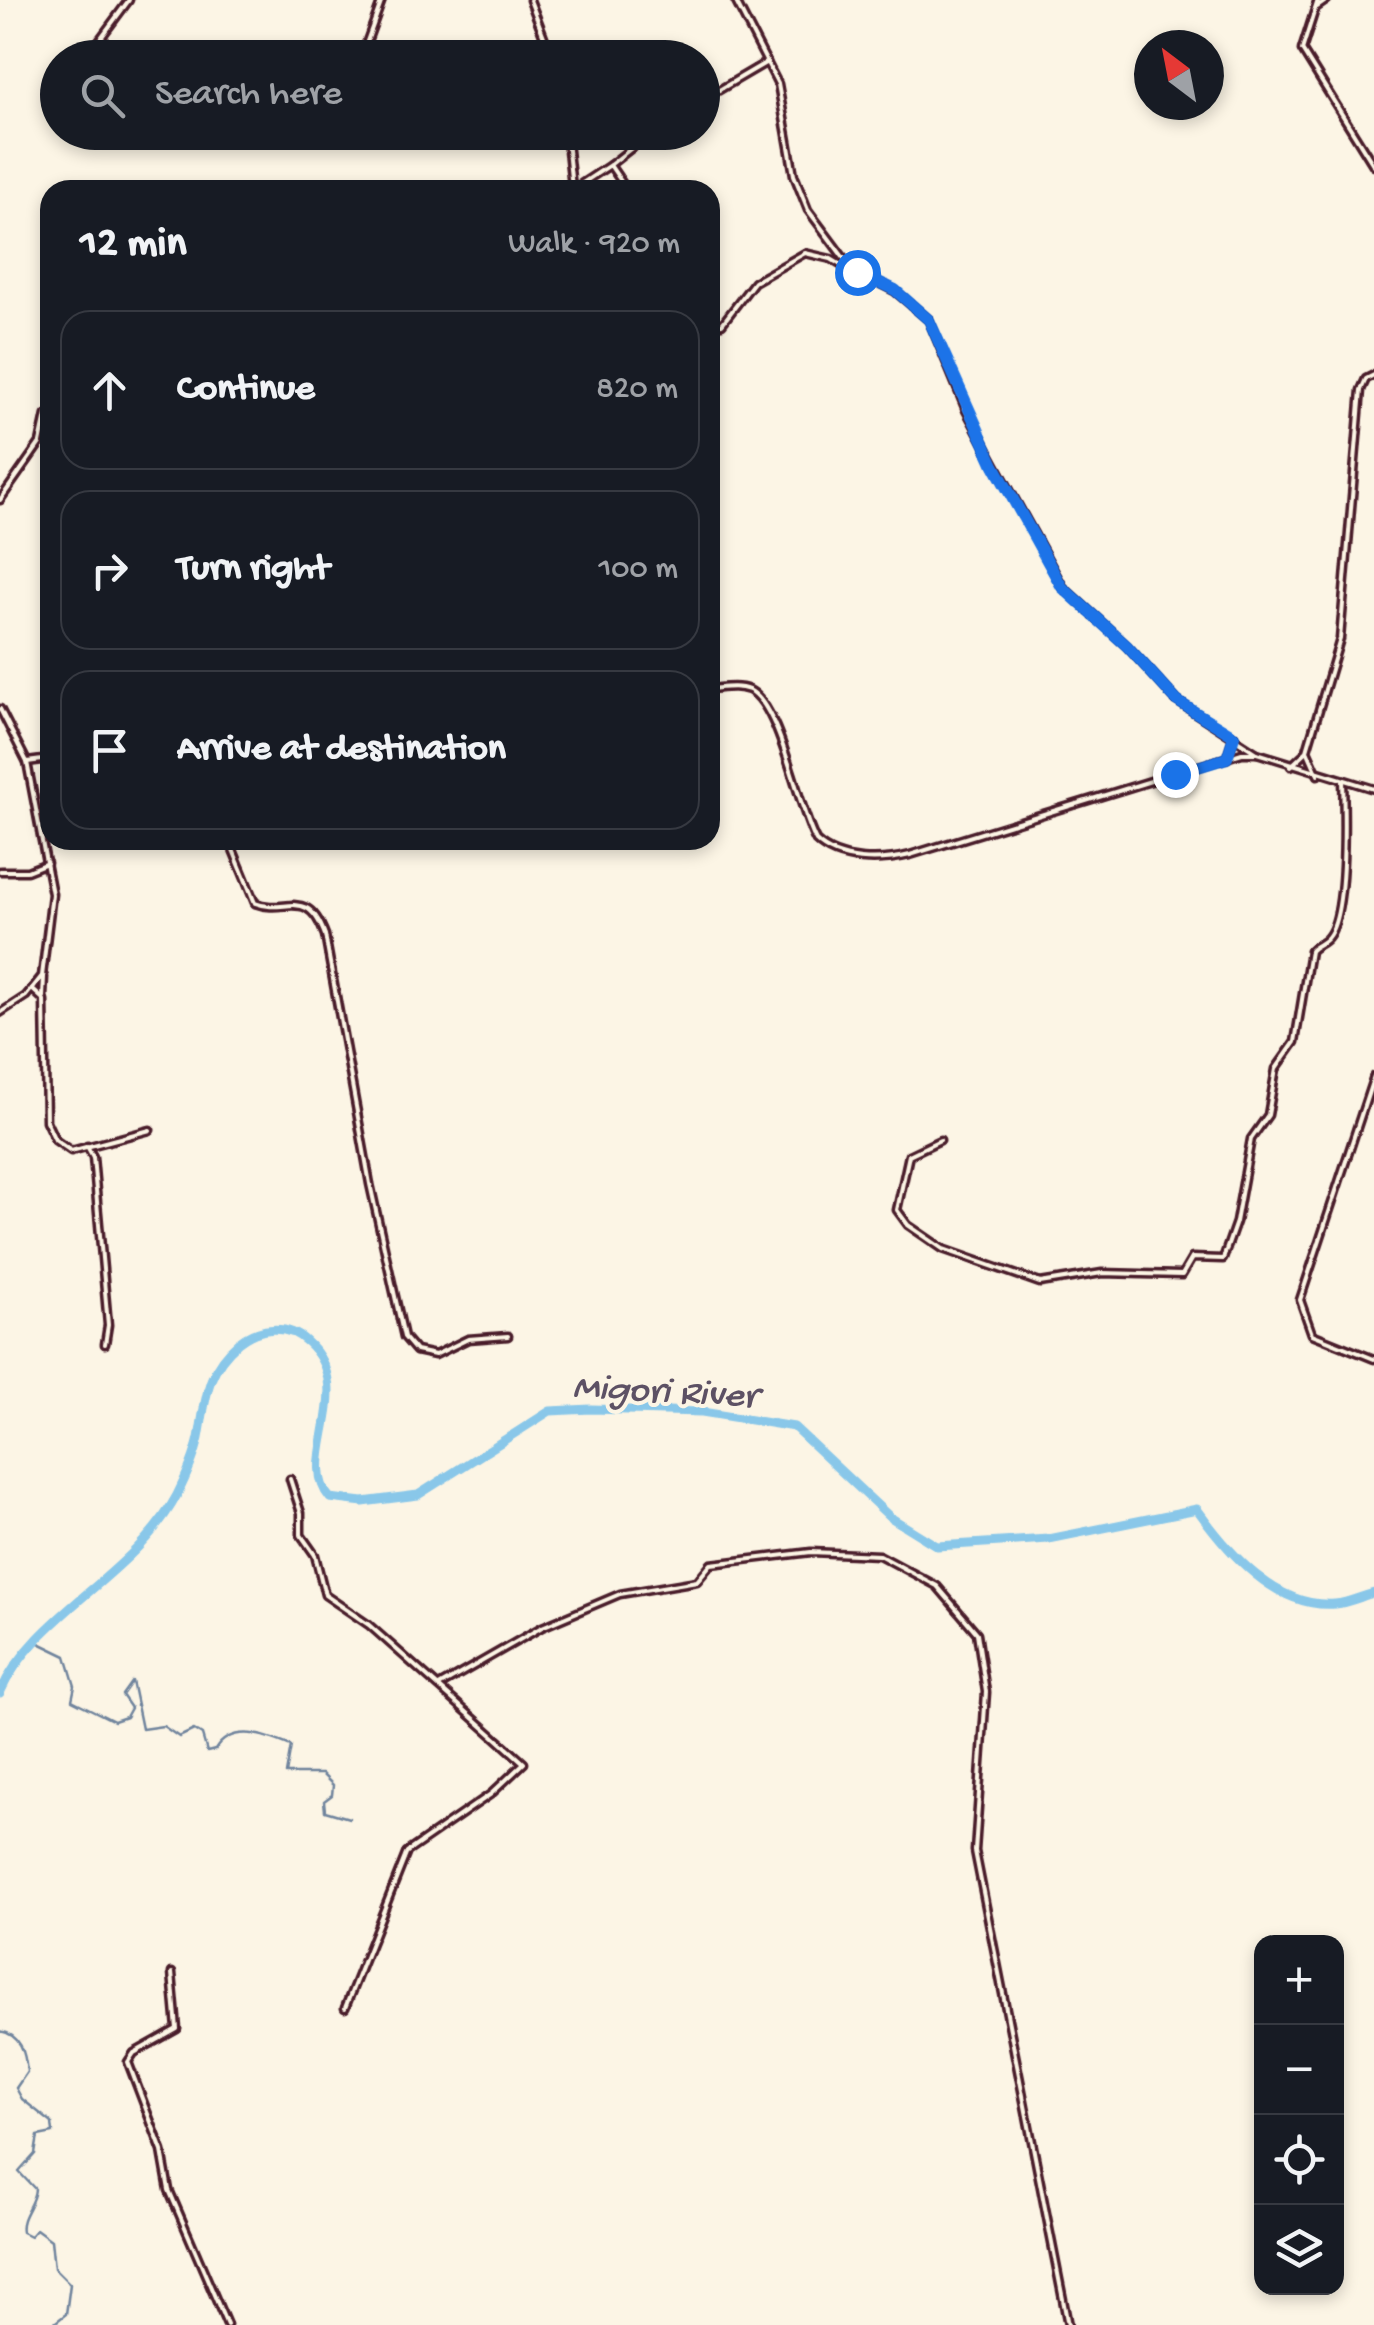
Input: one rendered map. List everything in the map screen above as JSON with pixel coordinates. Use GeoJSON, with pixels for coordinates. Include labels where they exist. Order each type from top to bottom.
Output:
{"type":"FeatureCollection","features":[{"type":"Feature","properties":{"kind":"street"},"geometry":{"type":"LineString","coordinates":[[99,40],[129,0]]}},
{"type":"Feature","properties":{"kind":"street"},"geometry":{"type":"LineString","coordinates":[[367,40],[382,0]]}},
{"type":"Feature","properties":{"kind":"street"},"geometry":{"type":"LineString","coordinates":[[530,0],[545,40]]}},
{"type":"Feature","properties":{"kind":"street"},"geometry":{"type":"LineString","coordinates":[[734,0],[784,102],[794,175],[808,210],[848,265],[864,276]]}},
{"type":"Feature","properties":{"kind":"street"},"geometry":{"type":"LineString","coordinates":[[1318,0],[1318,8]]}},
{"type":"Feature","properties":{"kind":"street"},"geometry":{"type":"LineString","coordinates":[[1327,0],[1318,8],[1300,44],[1374,166]]}},
{"type":"Feature","properties":{"kind":"street"},"geometry":{"type":"LineString","coordinates":[[720,89],[767,62]]}},
{"type":"Feature","properties":{"kind":"street"},"geometry":{"type":"LineString","coordinates":[[568,150],[571,180]]}},
{"type":"Feature","properties":{"kind":"street"},"geometry":{"type":"LineString","coordinates":[[587,180],[629,150]]}},
{"type":"Feature","properties":{"kind":"street"},"geometry":{"type":"LineString","coordinates":[[610,165],[620,180]]}},
{"type":"Feature","properties":{"kind":"street"},"geometry":{"type":"LineString","coordinates":[[720,324],[754,282],[805,253],[831,259],[895,290],[929,320],[994,465],[1062,587],[1127,646],[1177,701],[1257,753],[1318,775],[1374,789]]}},
{"type":"Feature","properties":{"kind":"street"},"geometry":{"type":"LineString","coordinates":[[1291,766],[1307,750],[1338,648],[1362,387],[1374,375]]}},
{"type":"Feature","properties":{"kind":"street"},"geometry":{"type":"LineString","coordinates":[[0,500],[40,443]]}},
{"type":"Feature","properties":{"kind":"street"},"geometry":{"type":"LineString","coordinates":[[720,689],[738,687],[756,694],[772,721],[816,841],[830,850],[876,860],[910,855],[1227,758],[1257,753]]}},
{"type":"Feature","properties":{"kind":"street"},"geometry":{"type":"LineString","coordinates":[[0,710],[26,762],[40,829]]}},
{"type":"Feature","properties":{"kind":"street"},"geometry":{"type":"LineString","coordinates":[[1227,758],[1234,736]]}},
{"type":"Feature","properties":{"kind":"street"},"geometry":{"type":"LineString","coordinates":[[1307,750],[1318,775]]}},
{"type":"Feature","properties":{"kind":"street"},"geometry":{"type":"LineString","coordinates":[[26,762],[40,760]]}},
{"type":"Feature","properties":{"kind":"street"},"geometry":{"type":"LineString","coordinates":[[940,1140],[908,1156],[896,1210],[908,1225],[968,1260],[1053,1284],[1102,1274],[1182,1274],[1192,1258],[1223,1260],[1236,1222],[1250,1139],[1270,1112],[1276,1069],[1296,1042],[1310,952],[1329,936],[1333,926],[1344,861],[1343,780]]}},
{"type":"Feature","properties":{"kind":"street"},"geometry":{"type":"LineString","coordinates":[[44,850],[52,894],[43,974],[46,1125],[67,1150],[150,1130]]}},
{"type":"Feature","properties":{"kind":"street"},"geometry":{"type":"LineString","coordinates":[[233,850],[254,904],[305,907],[319,920],[325,935],[340,1035],[404,1337],[416,1350],[434,1355],[468,1338],[508,1336]]}},
{"type":"Feature","properties":{"kind":"street"},"geometry":{"type":"LineString","coordinates":[[0,871],[26,871],[47,863]]}},
{"type":"Feature","properties":{"kind":"street"},"geometry":{"type":"LineString","coordinates":[[0,1013],[32,990],[43,974]]}},
{"type":"Feature","properties":{"kind":"street"},"geometry":{"type":"LineString","coordinates":[[32,990],[43,996]]}},
{"type":"Feature","properties":{"kind":"street"},"geometry":{"type":"LineString","coordinates":[[1374,1076],[1300,1300],[1312,1334],[1374,1359]]}},
{"type":"Feature","properties":{"kind":"street"},"geometry":{"type":"LineString","coordinates":[[88,1146],[94,1157],[103,1248],[105,1344]]}},
{"type":"Feature","properties":{"kind":"street"},"geometry":{"type":"LineString","coordinates":[[290,1479],[302,1513],[301,1535],[315,1554],[325,1595],[369,1625],[415,1671],[439,1686],[524,1764],[492,1794],[407,1852],[345,2008]]}},
{"type":"Feature","properties":{"kind":"street"},"geometry":{"type":"LineString","coordinates":[[439,1686],[542,1627],[620,1594],[697,1581],[711,1564],[760,1562],[811,1552],[879,1555],[938,1586],[978,1633],[986,1692],[975,1852],[1068,2325]]}},
{"type":"Feature","properties":{"kind":"street"},"geometry":{"type":"LineString","coordinates":[[172,1974],[177,2028],[134,2054],[128,2062],[162,2152],[169,2190],[227,2325]]}},
{"type":"Feature","properties":{"kind":"waterway","name":"Migori River"},"geometry":{"type":"LineString","coordinates":[[0,1693],[37,1640],[137,1549],[159,1523],[192,1460],[209,1387],[219,1364],[238,1343],[272,1329],[299,1336],[322,1361],[329,1402],[321,1482],[330,1498],[363,1502],[418,1495],[550,1411],[702,1412],[794,1427],[890,1517],[937,1546],[1049,1539],[1197,1509],[1255,1575],[1293,1597],[1335,1604],[1374,1593]]}},
{"type":"Feature","properties":{"kind":"waterway"},"geometry":{"type":"LineString","coordinates":[[37,1642],[66,1656],[75,1686],[72,1700],[114,1721],[126,1717],[131,1708],[122,1695],[132,1681],[142,1729],[163,1726],[179,1737],[194,1730],[202,1735],[207,1752],[240,1734],[261,1735],[291,1746],[286,1774],[322,1774],[333,1785],[332,1795],[324,1801],[325,1811],[349,1818]]}},
{"type":"Feature","properties":{"kind":"waterway"},"geometry":{"type":"LineString","coordinates":[[0,2031],[13,2036],[23,2051],[27,2072],[16,2088],[22,2099],[52,2123],[53,2133],[38,2136],[35,2154],[19,2172],[35,2189],[22,2232],[30,2236],[36,2229],[51,2240],[54,2268],[70,2284],[66,2314],[52,2325]]}},
{"type":"Feature","properties":{"kind":"route"},"geometry":{"type":"LineString","coordinates":[[857,272],[895,290],[929,320],[966,410],[1062,587],[1127,646],[1166,692],[1234,736],[1227,758],[1175,774]]}}]}
